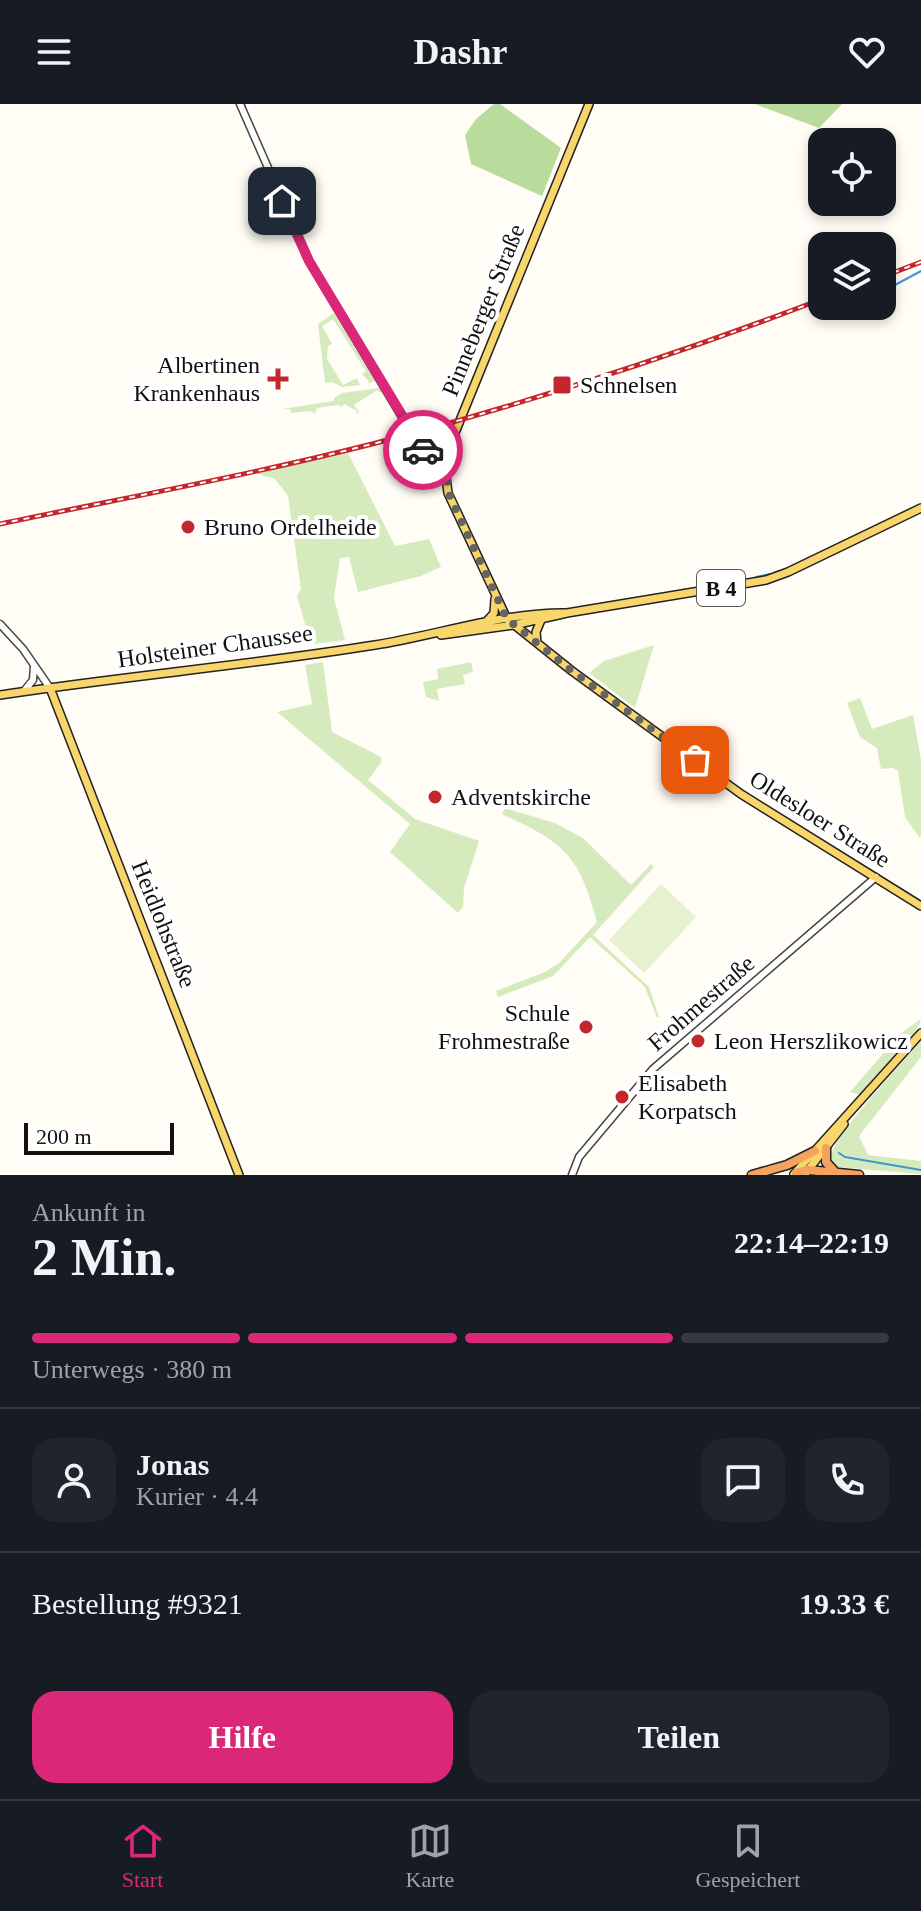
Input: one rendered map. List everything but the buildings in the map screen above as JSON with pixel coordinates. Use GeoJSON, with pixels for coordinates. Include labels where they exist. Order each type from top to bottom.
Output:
{"type":"FeatureCollection","features":[{"type":"Feature","properties":{"kind":"highway"},"geometry":{"type":"LineString","coordinates":[[826,1148],[826,1162],[835,1173]]}},
{"type":"Feature","properties":{"kind":"highway"},"geometry":{"type":"LineString","coordinates":[[752,1175],[778,1168],[815,1151]]}},
{"type":"Feature","properties":{"kind":"highway"},"geometry":{"type":"LineString","coordinates":[[778,1168],[798,1173],[859,1175]]}},
{"type":"Feature","properties":{"kind":"main road","name":"Pinneberger Straße"},"geometry":{"type":"LineString","coordinates":[[445,473],[453,438],[589,104]]}},
{"type":"Feature","properties":{"kind":"main road"},"geometry":{"type":"LineString","coordinates":[[445,473],[450,497],[495,597],[510,622]]}},
{"type":"Feature","properties":{"kind":"main road","name":"Holsteiner Chaussee"},"geometry":{"type":"LineString","coordinates":[[435,634],[450,635],[773,578],[921,508]]}},
{"type":"Feature","properties":{"kind":"main road"},"geometry":{"type":"LineString","coordinates":[[485,623],[494,613],[495,597]]}},
{"type":"Feature","properties":{"kind":"main road","name":"Holsteiner Chaussee"},"geometry":{"type":"LineString","coordinates":[[0,695],[210,668],[435,634],[485,623],[541,620],[567,613]]}},
{"type":"Feature","properties":{"kind":"main road"},"geometry":{"type":"LineString","coordinates":[[537,643],[536,632],[541,620]]}},
{"type":"Feature","properties":{"kind":"main road","name":"Oldesloer Straße"},"geometry":{"type":"LineString","coordinates":[[510,622],[741,794],[921,906]]}},
{"type":"Feature","properties":{"kind":"main road","name":"Heidlohstraße"},"geometry":{"type":"LineString","coordinates":[[50,688],[239,1175]]}},
{"type":"Feature","properties":{"kind":"main road"},"geometry":{"type":"LineString","coordinates":[[798,1173],[921,1033]]}},
{"type":"Feature","properties":{"kind":"main road"},"geometry":{"type":"LineString","coordinates":[[798,1173],[826,1148],[847,1118]]}},
{"type":"Feature","properties":{"kind":"street"},"geometry":{"type":"LineString","coordinates":[[240,104],[309,261],[436,473],[445,473]]}},
{"type":"Feature","properties":{"kind":"street"},"geometry":{"type":"LineString","coordinates":[[0,624],[50,688]]}},
{"type":"Feature","properties":{"kind":"street"},"geometry":{"type":"LineString","coordinates":[[24,691],[33,680],[34,666]]}},
{"type":"Feature","properties":{"kind":"street","name":"Frohmestraße"},"geometry":{"type":"LineString","coordinates":[[572,1175],[579,1157],[653,1069],[876,877]]}},
{"type":"Feature","properties":{"kind":"green space"},"geometry":{"type":"Polygon","coordinates":[[[494,104],[500,104],[561,148],[542,196],[471,164],[465,135],[476,119],[494,104]]]}},
{"type":"Feature","properties":{"kind":"green space"},"geometry":{"type":"Polygon","coordinates":[[[755,104],[842,104],[819,128],[755,104]]]}},
{"type":"Feature","properties":{"kind":"green space"},"geometry":{"type":"Polygon","coordinates":[[[334,313],[375,381],[367,384],[369,382],[362,374],[366,371],[333,319],[322,326],[332,344],[328,346],[327,359],[343,385],[357,378],[360,385],[342,387],[332,382],[325,383],[318,324],[334,313]]]}},
{"type":"Feature","properties":{"kind":"green space"},"geometry":{"type":"Polygon","coordinates":[[[380,388],[380,393],[377,390],[354,405],[359,412],[357,415],[357,411],[344,404],[342,407],[317,408],[315,414],[311,411],[291,413],[290,409],[282,409],[334,401],[342,393],[380,388]]]}},
{"type":"Feature","properties":{"kind":"green space"},"geometry":{"type":"Polygon","coordinates":[[[348,453],[395,546],[429,539],[441,567],[421,576],[358,592],[349,557],[340,558],[334,598],[345,640],[314,644],[297,596],[301,589],[288,496],[275,479],[254,473],[348,453]]]}},
{"type":"Feature","properties":{"kind":"green space"},"geometry":{"type":"Polygon","coordinates":[[[654,645],[635,708],[589,673],[604,661],[654,645]]]}},
{"type":"Feature","properties":{"kind":"green space"},"geometry":{"type":"Polygon","coordinates":[[[323,662],[332,732],[381,757],[381,763],[368,780],[415,819],[479,841],[464,888],[463,907],[458,913],[390,852],[410,824],[277,712],[312,704],[305,665],[323,662]]]}},
{"type":"Feature","properties":{"kind":"green space"},"geometry":{"type":"Polygon","coordinates":[[[471,662],[473,672],[463,675],[465,684],[437,689],[439,701],[426,697],[423,682],[438,679],[437,669],[471,662]]]}},
{"type":"Feature","properties":{"kind":"green space"},"geometry":{"type":"Polygon","coordinates":[[[860,698],[872,729],[913,715],[921,760],[919,837],[905,817],[898,771],[881,769],[877,748],[860,737],[847,703],[860,698]]]}},
{"type":"Feature","properties":{"kind":"green space"},"geometry":{"type":"Polygon","coordinates":[[[505,808],[555,823],[583,838],[631,885],[651,864],[654,867],[593,935],[649,987],[659,1017],[645,987],[590,937],[553,976],[498,997],[496,991],[545,972],[559,963],[597,922],[583,881],[566,853],[555,843],[502,814],[505,808]]]}},
{"type":"Feature","properties":{"kind":"green space"},"geometry":{"type":"Polygon","coordinates":[[[661,884],[696,917],[644,973],[609,940],[661,884]]]}},
{"type":"Feature","properties":{"kind":"green space"},"geometry":{"type":"Polygon","coordinates":[[[921,1019],[904,1047],[860,1095],[850,1092],[900,1034],[921,1019]]]}},
{"type":"Feature","properties":{"kind":"green space"},"geometry":{"type":"Polygon","coordinates":[[[921,1041],[921,1057],[859,1136],[868,1155],[921,1161],[921,1174],[837,1167],[830,1159],[843,1134],[921,1041]]]}},
{"type":"Feature","properties":{"kind":"waterway"},"geometry":{"type":"LineString","coordinates":[[896,284],[921,271]]}},
{"type":"Feature","properties":{"kind":"waterway"},"geometry":{"type":"LineString","coordinates":[[774,573],[779,571]]}},
{"type":"Feature","properties":{"kind":"waterway"},"geometry":{"type":"LineString","coordinates":[[756,577],[770,574]]}},
{"type":"Feature","properties":{"kind":"waterway"},"geometry":{"type":"LineString","coordinates":[[726,583],[750,579]]}},
{"type":"Feature","properties":{"kind":"waterway"},"geometry":{"type":"LineString","coordinates":[[839,1153],[845,1157],[921,1170]]}},
{"type":"Feature","properties":{"kind":"railway"},"geometry":{"type":"LineString","coordinates":[[896,272],[921,262]]}},
{"type":"Feature","properties":{"kind":"railway"},"geometry":{"type":"LineString","coordinates":[[0,524],[260,470],[414,433],[620,371],[808,304]]}},
{"type":"Feature","properties":{"kind":"way so far"},"geometry":{"type":"LineString","coordinates":[[423,450],[430,462],[445,469],[450,497],[507,619],[572,671],[695,760]]}},
{"type":"Feature","properties":{"kind":"place","name":"Albertinen Krankenhaus"},"geometry":{"type":"Point","coordinates":[278,379]}},
{"type":"Feature","properties":{"kind":"place","name":"Schnelsen"},"geometry":{"type":"Point","coordinates":[562,385]}},
{"type":"Feature","properties":{"kind":"place","name":"Bruno Ordelheide"},"geometry":{"type":"Point","coordinates":[188,527]}},
{"type":"Feature","properties":{"kind":"place","name":"Adventskirche"},"geometry":{"type":"Point","coordinates":[435,797]}},
{"type":"Feature","properties":{"kind":"place","name":"Schule Frohmestraße"},"geometry":{"type":"Point","coordinates":[586,1027]}},
{"type":"Feature","properties":{"kind":"place","name":"Leon Herszlikowicz"},"geometry":{"type":"Point","coordinates":[698,1041]}},
{"type":"Feature","properties":{"kind":"place","name":"Elisabeth Korpatsch"},"geometry":{"type":"Point","coordinates":[622,1097]}},
{"type":"Feature","properties":{"kind":"route"},"geometry":{"type":"LineString","coordinates":[[282,201],[309,261],[423,450]]}}]}
